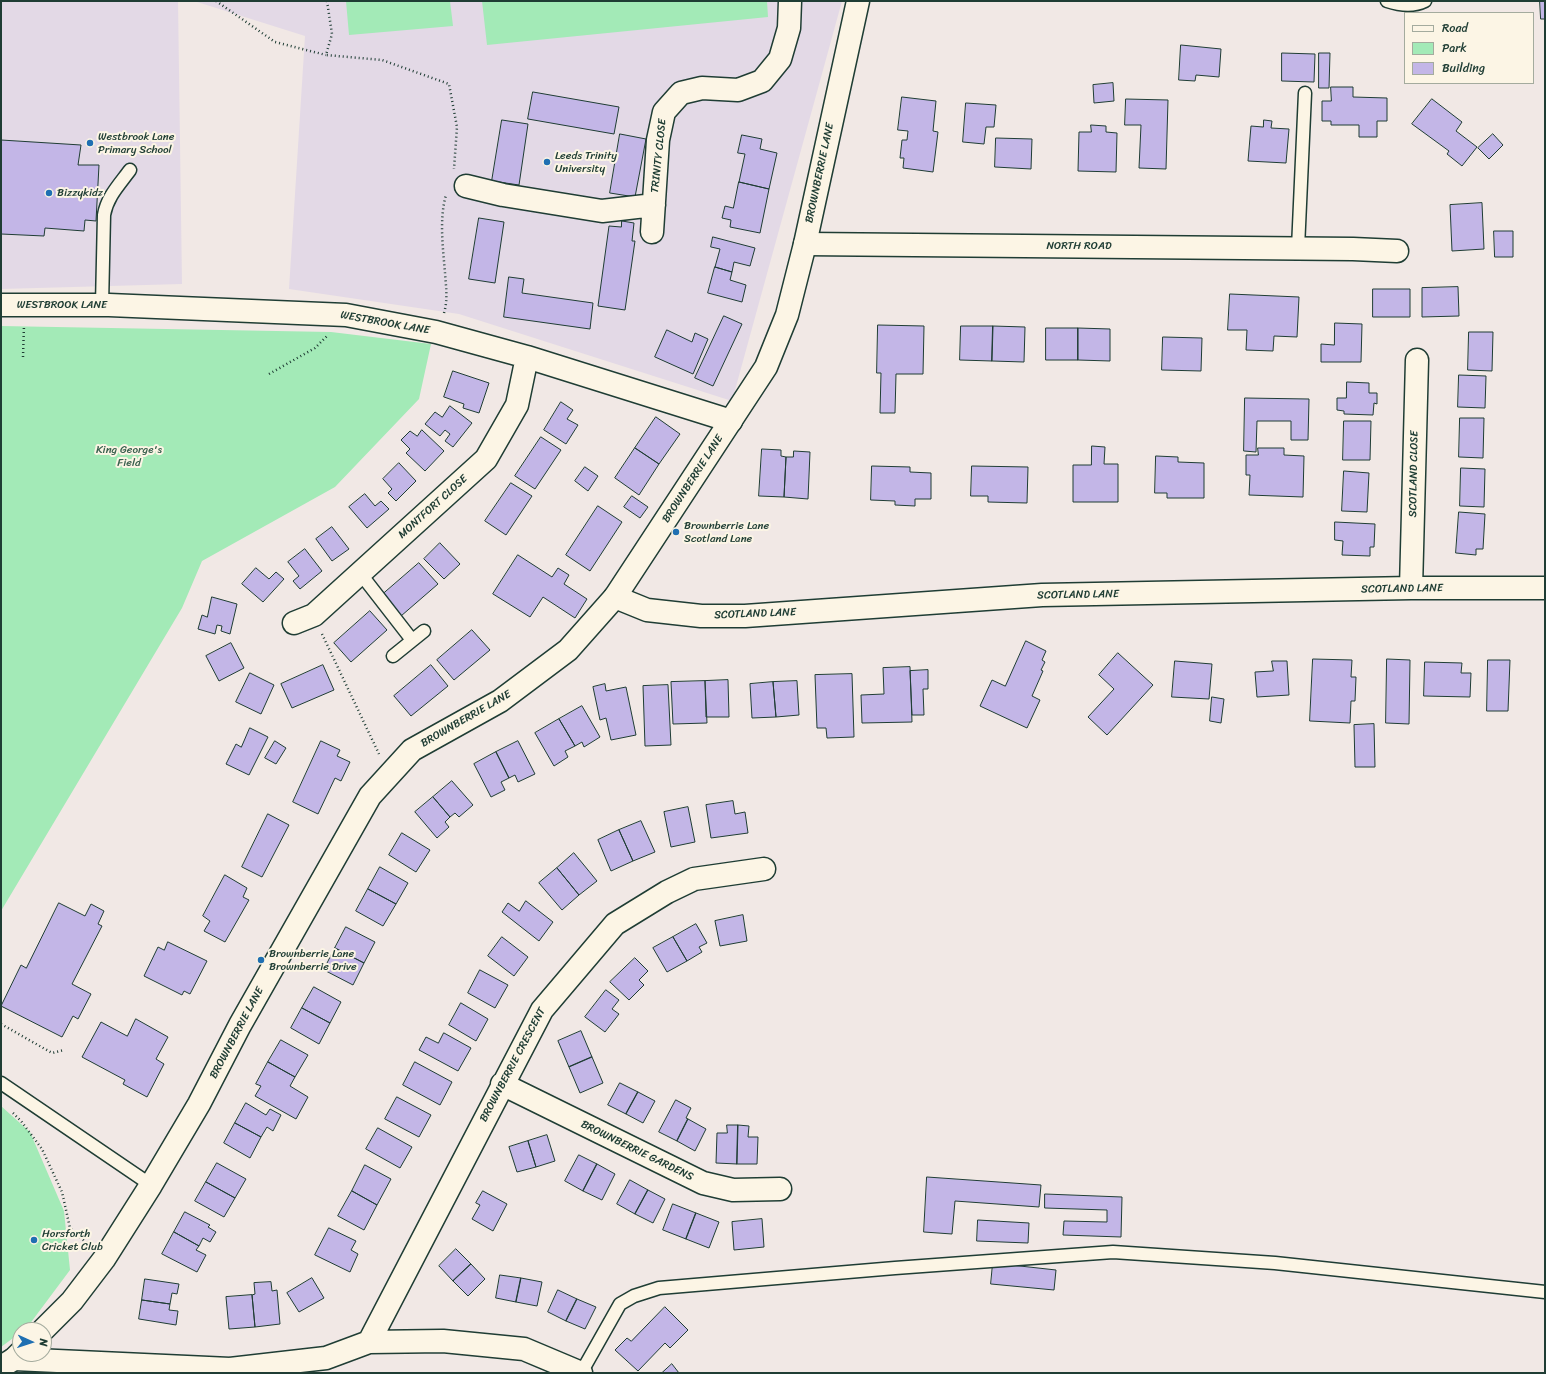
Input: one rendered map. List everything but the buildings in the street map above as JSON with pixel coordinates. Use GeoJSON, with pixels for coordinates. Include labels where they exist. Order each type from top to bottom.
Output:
{"type":"FeatureCollection","features":[{"type":"Feature","properties":{"kind":"street","name":"TRINITY CLOSE"},"geometry":{"type":"LineString","coordinates":[[652,232],[658,140],[664,112],[681,93],[702,88],[738,90],[762,81],[780,59],[789,28],[790,1]]}},
{"type":"Feature","properties":{"kind":"street","name":"BROWNBERRIE LANE"},"geometry":{"type":"LineString","coordinates":[[51,1322],[72,1301],[104,1259],[151,1185],[199,1104],[240,1025],[326,871],[370,796],[412,750],[500,701],[568,650],[615,597],[766,367],[787,315],[858,1]]}},
{"type":"Feature","properties":{"kind":"street","name":"TRINITY CLOSE"},"geometry":{"type":"LineString","coordinates":[[455,184],[503,196],[602,211],[654,205]]}},
{"type":"Feature","properties":{"kind":"street","name":"NORTH ROAD"},"geometry":{"type":"LineString","coordinates":[[804,244],[1298,248],[1397,251]]}},
{"type":"Feature","properties":{"kind":"street","name":"WESTBROOK LANE"},"geometry":{"type":"LineString","coordinates":[[1,305],[102,305],[346,315],[436,332],[527,357],[731,421]]}},
{"type":"Feature","properties":{"kind":"street","name":"MONTFORT CLOSE"},"geometry":{"type":"LineString","coordinates":[[294,623],[314,615],[486,459],[517,405],[527,357]]}},
{"type":"Feature","properties":{"kind":"street","name":"SCOTLAND CLOSE"},"geometry":{"type":"LineString","coordinates":[[1411,588],[1417,360]]}},
{"type":"Feature","properties":{"kind":"street","name":"SCOTLAND LANE"},"geometry":{"type":"LineString","coordinates":[[615,597],[647,610],[701,616],[745,616],[1042,595],[1411,588],[1545,588]]}},
{"type":"Feature","properties":{"kind":"street","name":"BROWNBERRIE CRESCENT"},"geometry":{"type":"LineString","coordinates":[[369,1342],[502,1084],[542,1010],[615,924],[667,892],[694,879],[764,869]]}},
{"type":"Feature","properties":{"kind":"street","name":"BROWNBERRIE GARDENS"},"geometry":{"type":"LineString","coordinates":[[502,1084],[703,1183],[733,1190],[780,1189]]}},
{"type":"Feature","properties":{"kind":"street"},"geometry":{"type":"LineString","coordinates":[[52,1362],[230,1369],[326,1358],[369,1342],[443,1341],[524,1350],[581,1373]]}},
{"type":"Feature","properties":{"kind":"lane"},"geometry":{"type":"LineString","coordinates":[[1387,1],[1401,5],[1420,4],[1425,1]]}},
{"type":"Feature","properties":{"kind":"lane"},"geometry":{"type":"LineString","coordinates":[[1298,248],[1305,93]]}},
{"type":"Feature","properties":{"kind":"lane"},"geometry":{"type":"LineString","coordinates":[[102,305],[104,215],[106,204],[112,193],[130,170]]}},
{"type":"Feature","properties":{"kind":"lane"},"geometry":{"type":"LineString","coordinates":[[360,573],[412,640]]}},
{"type":"Feature","properties":{"kind":"lane"},"geometry":{"type":"LineString","coordinates":[[394,656],[424,631]]}},
{"type":"Feature","properties":{"kind":"lane"},"geometry":{"type":"LineString","coordinates":[[1,1083],[151,1185]]}},
{"type":"Feature","properties":{"kind":"lane"},"geometry":{"type":"LineString","coordinates":[[581,1373],[620,1304],[634,1296],[659,1288],[879,1269],[1113,1252],[1275,1263],[1545,1292]]}},
{"type":"Feature","properties":{"kind":"path"},"geometry":{"type":"LineString","coordinates":[[216,1],[275,42],[326,55],[382,60],[449,84],[458,126],[454,169],[455,184],[442,208],[447,303],[436,332]]}},
{"type":"Feature","properties":{"kind":"path"},"geometry":{"type":"LineString","coordinates":[[326,55],[332,34],[327,1]]}},
{"type":"Feature","properties":{"kind":"path"},"geometry":{"type":"LineString","coordinates":[[23,357],[26,305]]}},
{"type":"Feature","properties":{"kind":"path"},"geometry":{"type":"LineString","coordinates":[[269,374],[316,348],[346,315]]}},
{"type":"Feature","properties":{"kind":"path"},"geometry":{"type":"LineString","coordinates":[[314,615],[389,775]]}},
{"type":"Feature","properties":{"kind":"path"},"geometry":{"type":"LineString","coordinates":[[1,1024],[52,1053],[64,1050]]}},
{"type":"Feature","properties":{"kind":"path"},"geometry":{"type":"LineString","coordinates":[[11,1111],[21,1120],[42,1149],[62,1192],[70,1228],[104,1259]]}},
{"type":"Feature","properties":{"kind":"shaded area","name":"Westbrook Lane Primary School"},"geometry":{"type":"Polygon","coordinates":[[[1,1],[178,1],[182,284],[1,289],[1,1]]]}},
{"type":"Feature","properties":{"kind":"shaded area","name":"Leeds Trinity University"},"geometry":{"type":"Polygon","coordinates":[[[194,1],[842,1],[732,401],[459,314],[289,289],[305,36],[194,1]]]}},
{"type":"Feature","properties":{"kind":"green space"},"geometry":{"type":"Polygon","coordinates":[[[346,1],[450,1],[453,26],[349,35],[346,1]]]}},
{"type":"Feature","properties":{"kind":"green space"},"geometry":{"type":"Polygon","coordinates":[[[482,1],[767,1],[768,17],[487,45],[482,1]]]}},
{"type":"Feature","properties":{"kind":"green space","name":"King George's Field"},"geometry":{"type":"Polygon","coordinates":[[[1,326],[331,332],[431,344],[419,399],[335,487],[202,561],[182,608],[1,911],[1,326]]]}},
{"type":"Feature","properties":{"kind":"green space","name":"Horsforth Cricket Club"},"geometry":{"type":"Polygon","coordinates":[[[1,1106],[30,1132],[64,1211],[70,1270],[31,1322],[12,1322],[12,1339],[1,1347],[1,1106]]]}},
{"type":"Feature","properties":{"kind":"place","name":"Westbrook Lane Primary School"},"geometry":{"type":"Point","coordinates":[90,143]}},
{"type":"Feature","properties":{"kind":"place","name":"Leeds Trinity University"},"geometry":{"type":"Point","coordinates":[547,162]}},
{"type":"Feature","properties":{"kind":"place","name":"Bizzykidz"},"geometry":{"type":"Point","coordinates":[49,193]}},
{"type":"Feature","properties":{"kind":"place","name":"Brownberrie Lane Scotland Lane"},"geometry":{"type":"Point","coordinates":[676,532]}},
{"type":"Feature","properties":{"kind":"place","name":"Brownberrie Lane Brownberrie Drive"},"geometry":{"type":"Point","coordinates":[261,960]}},
{"type":"Feature","properties":{"kind":"place","name":"Horsforth Cricket Club"},"geometry":{"type":"Point","coordinates":[34,1240]}}]}
